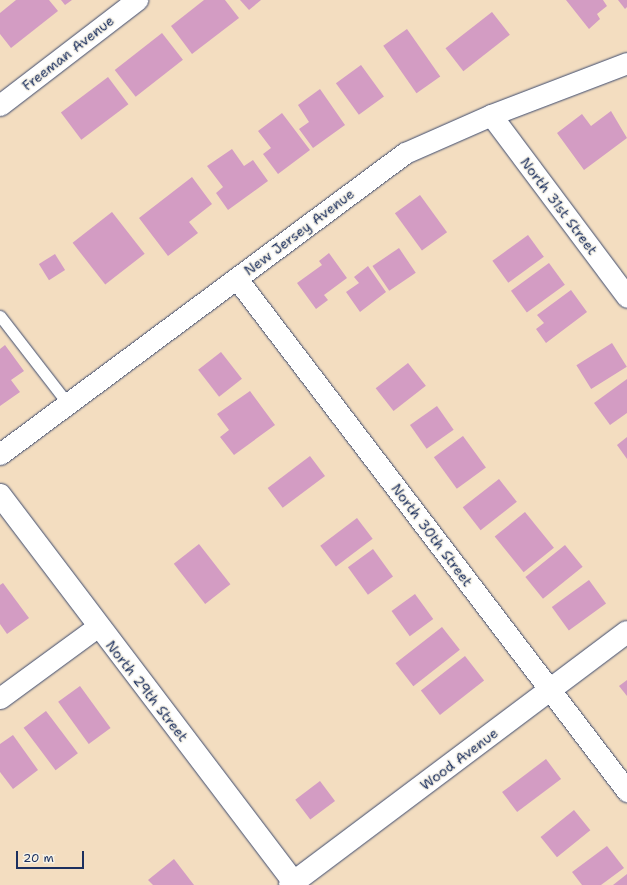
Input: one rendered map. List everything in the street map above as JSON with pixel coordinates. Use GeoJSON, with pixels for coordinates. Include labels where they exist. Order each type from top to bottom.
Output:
{"type":"FeatureCollection","features":[{"type":"Feature","properties":{"kind":"street","name":"Freeman Avenue"},"geometry":{"type":"LineString","coordinates":[[0,105],[137,0]]}},
{"type":"Feature","properties":{"kind":"street","name":"New Jersey Avenue"},"geometry":{"type":"LineString","coordinates":[[0,454],[405,153],[490,115],[627,63]]}},
{"type":"Feature","properties":{"kind":"street","name":"North 31st Street"},"geometry":{"type":"LineString","coordinates":[[490,115],[627,297]]}},
{"type":"Feature","properties":{"kind":"street","name":"North 30th Street"},"geometry":{"type":"LineString","coordinates":[[237,279],[627,791]]}},
{"type":"Feature","properties":{"kind":"street","name":"North 29th Street"},"geometry":{"type":"LineString","coordinates":[[0,495],[293,884]]}},
{"type":"Feature","properties":{"kind":"street"},"geometry":{"type":"LineString","coordinates":[[0,698],[98,627]]}},
{"type":"Feature","properties":{"kind":"street","name":"Wood Avenue"},"geometry":{"type":"LineString","coordinates":[[293,884],[627,632]]}},
{"type":"Feature","properties":{"kind":"lane"},"geometry":{"type":"LineString","coordinates":[[0,316],[68,404]]}},
{"type":"Feature","properties":{"kind":"building"},"geometry":{"type":"Polygon","coordinates":[[[16,0],[49,0],[58,11],[11,48],[0,34],[0,13],[16,0]]]}},
{"type":"Feature","properties":{"kind":"building"},"geometry":{"type":"Polygon","coordinates":[[[61,0],[72,0],[65,5],[61,0]]]}},
{"type":"Feature","properties":{"kind":"building"},"geometry":{"type":"Polygon","coordinates":[[[204,0],[225,0],[239,18],[192,54],[171,26],[204,0]]]}},
{"type":"Feature","properties":{"kind":"building"},"geometry":{"type":"Polygon","coordinates":[[[240,0],[261,0],[249,10],[240,0]]]}},
{"type":"Feature","properties":{"kind":"building"},"geometry":{"type":"Polygon","coordinates":[[[566,0],[603,0],[607,6],[597,14],[600,19],[589,29],[566,0]]]}},
{"type":"Feature","properties":{"kind":"building"},"geometry":{"type":"Polygon","coordinates":[[[618,0],[627,0],[627,7],[625,9],[618,0]]]}},
{"type":"Feature","properties":{"kind":"building"},"geometry":{"type":"Polygon","coordinates":[[[492,12],[510,35],[463,71],[446,48],[492,12]]]}},
{"type":"Feature","properties":{"kind":"building"},"geometry":{"type":"Polygon","coordinates":[[[407,29],[440,77],[417,93],[383,46],[407,29]]]}},
{"type":"Feature","properties":{"kind":"building"},"geometry":{"type":"Polygon","coordinates":[[[162,33],[183,60],[136,97],[115,70],[162,33]]]}},
{"type":"Feature","properties":{"kind":"building"},"geometry":{"type":"Polygon","coordinates":[[[361,65],[384,97],[359,115],[336,83],[361,65]]]}},
{"type":"Feature","properties":{"kind":"building"},"geometry":{"type":"Polygon","coordinates":[[[108,77],[128,104],[81,140],[61,113],[108,77]]]}},
{"type":"Feature","properties":{"kind":"building"},"geometry":{"type":"Polygon","coordinates":[[[320,89],[345,125],[313,148],[299,129],[309,122],[298,105],[320,89]]]}},
{"type":"Feature","properties":{"kind":"building"},"geometry":{"type":"Polygon","coordinates":[[[611,111],[627,138],[584,170],[557,133],[582,114],[591,126],[611,111]]]}},
{"type":"Feature","properties":{"kind":"building"},"geometry":{"type":"Polygon","coordinates":[[[282,113],[310,150],[278,174],[263,154],[271,148],[258,131],[282,113]]]}},
{"type":"Feature","properties":{"kind":"building"},"geometry":{"type":"Polygon","coordinates":[[[232,149],[244,166],[253,160],[268,181],[228,210],[216,193],[223,187],[207,166],[232,149]]]}},
{"type":"Feature","properties":{"kind":"building"},"geometry":{"type":"Polygon","coordinates":[[[192,177],[212,204],[189,222],[198,233],[168,256],[139,218],[192,177]]]}},
{"type":"Feature","properties":{"kind":"building"},"geometry":{"type":"Polygon","coordinates":[[[420,195],[447,232],[422,250],[395,213],[420,195]]]}},
{"type":"Feature","properties":{"kind":"building"},"geometry":{"type":"Polygon","coordinates":[[[112,212],[145,254],[105,285],[73,243],[112,212]]]}},
{"type":"Feature","properties":{"kind":"building"},"geometry":{"type":"Polygon","coordinates":[[[528,235],[544,257],[508,283],[492,261],[528,235]]]}},
{"type":"Feature","properties":{"kind":"building"},"geometry":{"type":"Polygon","coordinates":[[[399,248],[416,273],[389,291],[372,266],[399,248]]]}},
{"type":"Feature","properties":{"kind":"building"},"geometry":{"type":"Polygon","coordinates":[[[329,253],[347,278],[324,295],[328,300],[316,309],[297,283],[322,265],[319,261],[329,253]]]}},
{"type":"Feature","properties":{"kind":"building"},"geometry":{"type":"Polygon","coordinates":[[[55,254],[65,270],[49,280],[39,264],[55,254]]]}},
{"type":"Feature","properties":{"kind":"building"},"geometry":{"type":"Polygon","coordinates":[[[549,263],[565,285],[527,312],[511,291],[549,263]]]}},
{"type":"Feature","properties":{"kind":"building"},"geometry":{"type":"Polygon","coordinates":[[[368,266],[386,292],[360,312],[346,292],[359,283],[354,277],[368,266]]]}},
{"type":"Feature","properties":{"kind":"building"},"geometry":{"type":"Polygon","coordinates":[[[571,290],[587,312],[546,343],[536,329],[544,323],[537,315],[571,290]]]}},
{"type":"Feature","properties":{"kind":"building"},"geometry":{"type":"Polygon","coordinates":[[[612,343],[627,367],[591,389],[576,365],[612,343]]]}},
{"type":"Feature","properties":{"kind":"building"},"geometry":{"type":"Polygon","coordinates":[[[5,345],[24,371],[11,380],[20,392],[0,406],[0,349],[5,345]]]}},
{"type":"Feature","properties":{"kind":"building"},"geometry":{"type":"Polygon","coordinates":[[[221,352],[242,379],[219,397],[198,370],[221,352]]]}},
{"type":"Feature","properties":{"kind":"building"},"geometry":{"type":"Polygon","coordinates":[[[408,363],[426,386],[394,411],[376,388],[408,363]]]}},
{"type":"Feature","properties":{"kind":"building"},"geometry":{"type":"Polygon","coordinates":[[[627,379],[627,413],[610,425],[594,403],[627,379]]]}},
{"type":"Feature","properties":{"kind":"building"},"geometry":{"type":"Polygon","coordinates":[[[250,391],[275,425],[234,455],[220,437],[229,430],[217,414],[250,391]]]}},
{"type":"Feature","properties":{"kind":"building"},"geometry":{"type":"Polygon","coordinates":[[[437,406],[454,430],[427,449],[410,425],[437,406]]]}},
{"type":"Feature","properties":{"kind":"building"},"geometry":{"type":"Polygon","coordinates":[[[463,436],[486,468],[457,489],[434,457],[463,436]]]}},
{"type":"Feature","properties":{"kind":"building"},"geometry":{"type":"Polygon","coordinates":[[[627,437],[627,459],[617,445],[627,437]]]}},
{"type":"Feature","properties":{"kind":"building"},"geometry":{"type":"Polygon","coordinates":[[[310,456],[325,476],[283,508],[268,488],[310,456]]]}},
{"type":"Feature","properties":{"kind":"building"},"geometry":{"type":"Polygon","coordinates":[[[499,479],[517,502],[481,530],[463,507],[499,479]]]}},
{"type":"Feature","properties":{"kind":"building"},"geometry":{"type":"Polygon","coordinates":[[[525,512],[554,548],[524,572],[495,537],[525,512]]]}},
{"type":"Feature","properties":{"kind":"building"},"geometry":{"type":"Polygon","coordinates":[[[357,518],[373,539],[336,566],[320,546],[357,518]]]}},
{"type":"Feature","properties":{"kind":"building"},"geometry":{"type":"Polygon","coordinates":[[[199,544],[230,584],[205,604],[174,564],[199,544]]]}},
{"type":"Feature","properties":{"kind":"building"},"geometry":{"type":"Polygon","coordinates":[[[565,545],[583,567],[543,599],[525,577],[565,545]]]}},
{"type":"Feature","properties":{"kind":"building"},"geometry":{"type":"Polygon","coordinates":[[[373,549],[393,577],[368,595],[348,567],[373,549]]]}},
{"type":"Feature","properties":{"kind":"building"},"geometry":{"type":"Polygon","coordinates":[[[589,580],[606,603],[569,630],[552,607],[589,580]]]}},
{"type":"Feature","properties":{"kind":"building"},"geometry":{"type":"Polygon","coordinates":[[[3,583],[29,618],[7,634],[0,624],[0,585],[3,583]]]}},
{"type":"Feature","properties":{"kind":"building"},"geometry":{"type":"Polygon","coordinates":[[[415,594],[433,619],[410,636],[392,611],[415,594]]]}},
{"type":"Feature","properties":{"kind":"building"},"geometry":{"type":"Polygon","coordinates":[[[442,627],[460,650],[413,686],[396,663],[442,627]]]}},
{"type":"Feature","properties":{"kind":"building"},"geometry":{"type":"Polygon","coordinates":[[[465,656],[484,680],[440,715],[421,690],[465,656]]]}},
{"type":"Feature","properties":{"kind":"building"},"geometry":{"type":"Polygon","coordinates":[[[627,680],[627,696],[619,686],[627,680]]]}},
{"type":"Feature","properties":{"kind":"building"},"geometry":{"type":"Polygon","coordinates":[[[80,686],[111,728],[89,744],[58,702],[80,686]]]}},
{"type":"Feature","properties":{"kind":"building"},"geometry":{"type":"Polygon","coordinates":[[[46,711],[78,753],[56,770],[24,728],[46,711]]]}},
{"type":"Feature","properties":{"kind":"building"},"geometry":{"type":"Polygon","coordinates":[[[13,735],[38,770],[13,789],[0,772],[0,744],[13,735]]]}},
{"type":"Feature","properties":{"kind":"building"},"geometry":{"type":"Polygon","coordinates":[[[546,759],[561,779],[517,812],[502,792],[546,759]]]}},
{"type":"Feature","properties":{"kind":"building"},"geometry":{"type":"Polygon","coordinates":[[[320,781],[335,801],[310,820],[295,800],[320,781]]]}},
{"type":"Feature","properties":{"kind":"building"},"geometry":{"type":"Polygon","coordinates":[[[574,810],[590,830],[557,857],[541,837],[574,810]]]}},
{"type":"Feature","properties":{"kind":"building"},"geometry":{"type":"Polygon","coordinates":[[[607,846],[624,868],[601,885],[582,885],[572,872],[607,846]]]}},
{"type":"Feature","properties":{"kind":"building"},"geometry":{"type":"Polygon","coordinates":[[[174,859],[194,885],[153,885],[148,880],[174,859]]]}},
{"type":"Feature","properties":{"kind":"building"},"geometry":{"type":"Polygon","coordinates":[[[627,874],[627,885],[613,885],[627,874]]]}}]}
